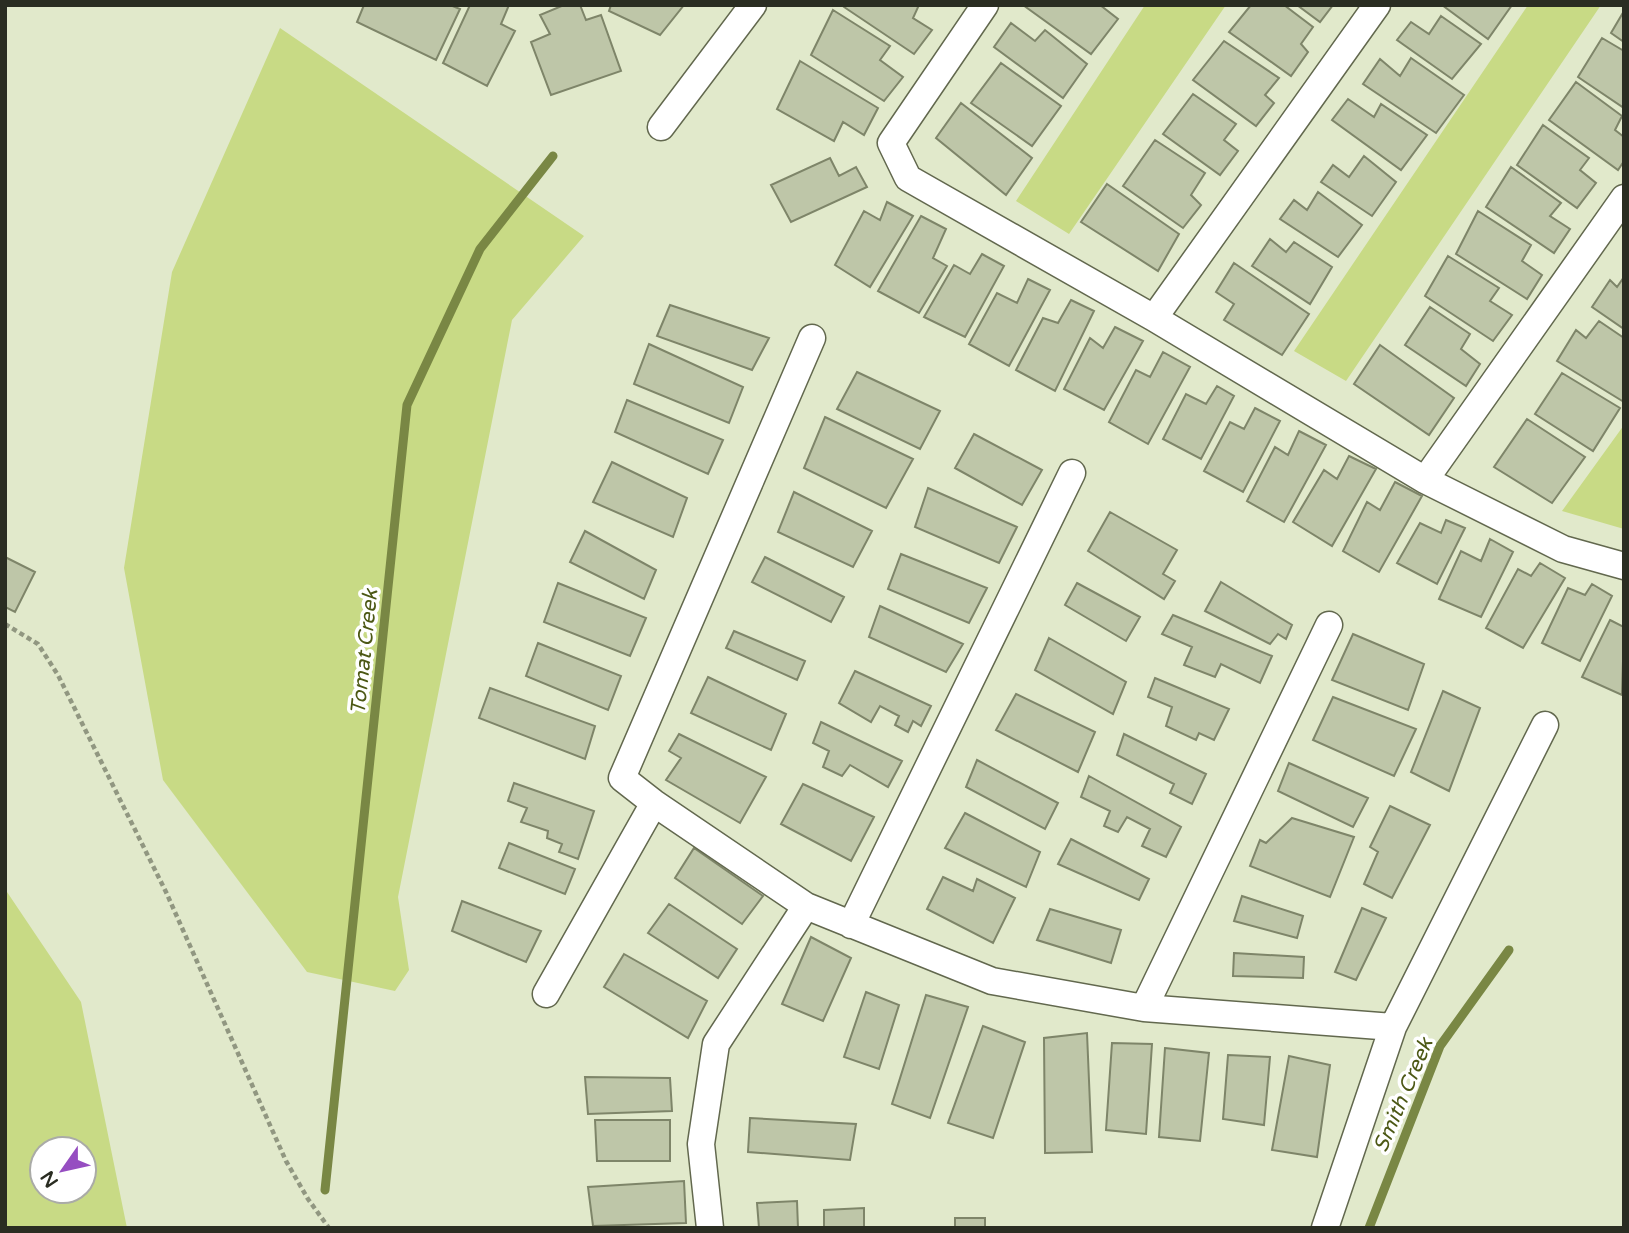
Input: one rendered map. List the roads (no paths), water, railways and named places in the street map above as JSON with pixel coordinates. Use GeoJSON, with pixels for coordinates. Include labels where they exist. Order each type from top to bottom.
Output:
{"type":"FeatureCollection","features":[{"type":"Feature","properties":{"kind":"street"},"geometry":{"type":"LineString","coordinates":[[661,127],[753,5]]}},
{"type":"Feature","properties":{"kind":"street"},"geometry":{"type":"LineString","coordinates":[[985,5],[891,143],[908,178],[1154,318],[1424,480],[1563,549],[1624,566]]}},
{"type":"Feature","properties":{"kind":"street"},"geometry":{"type":"LineString","coordinates":[[1154,318],[1377,5]]}},
{"type":"Feature","properties":{"kind":"street"},"geometry":{"type":"LineString","coordinates":[[1424,480],[1624,198]]}},
{"type":"Feature","properties":{"kind":"street"},"geometry":{"type":"LineString","coordinates":[[812,338],[622,778],[654,803],[806,906],[992,981],[1144,1008],[1393,1027]]}},
{"type":"Feature","properties":{"kind":"street"},"geometry":{"type":"LineString","coordinates":[[851,925],[1072,474]]}},
{"type":"Feature","properties":{"kind":"street"},"geometry":{"type":"LineString","coordinates":[[1144,1008],[1329,625]]}},
{"type":"Feature","properties":{"kind":"street"},"geometry":{"type":"LineString","coordinates":[[1325,1228],[1393,1027],[1545,725]]}},
{"type":"Feature","properties":{"kind":"street"},"geometry":{"type":"LineString","coordinates":[[546,995],[654,803]]}},
{"type":"Feature","properties":{"kind":"street"},"geometry":{"type":"LineString","coordinates":[[710,1228],[701,1144],[716,1044],[806,906]]}},
{"type":"Feature","properties":{"kind":"waterway","name":"Tomat Creek"},"geometry":{"type":"LineString","coordinates":[[325,1190],[407,405],[480,249],[553,156]]}},
{"type":"Feature","properties":{"kind":"waterway","name":"Smith Creek"},"geometry":{"type":"LineString","coordinates":[[1369,1228],[1440,1046],[1509,950]]}}]}
